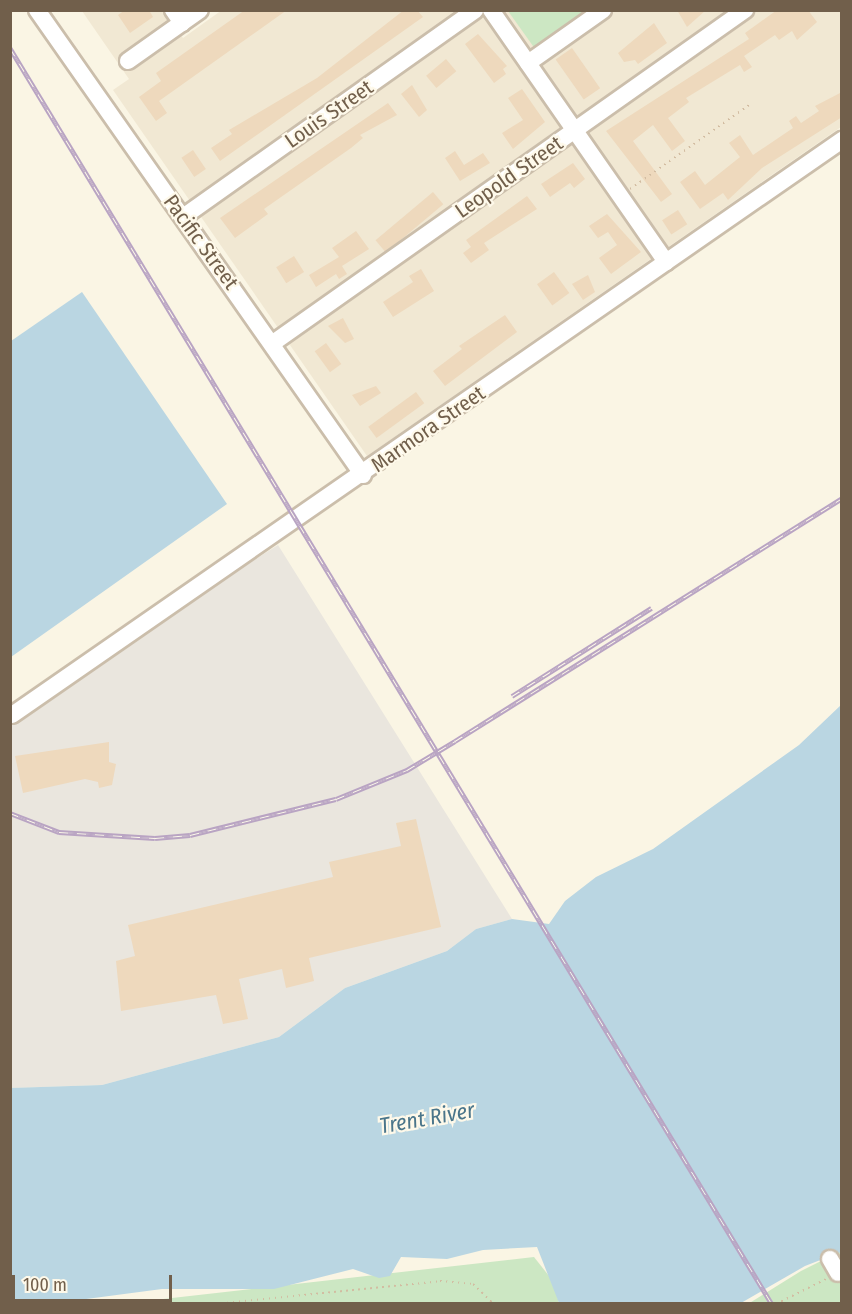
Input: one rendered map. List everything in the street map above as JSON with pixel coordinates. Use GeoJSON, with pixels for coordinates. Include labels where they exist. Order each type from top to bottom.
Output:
{"type":"FeatureCollection","features":[{"type":"Feature","properties":{"kind":"street","name":"Pacific Street"},"geometry":{"type":"LineString","coordinates":[[37,10],[273,343],[363,476]]}},
{"type":"Feature","properties":{"kind":"street"},"geometry":{"type":"LineString","coordinates":[[128,61],[178,17],[200,10]]}},
{"type":"Feature","properties":{"kind":"street","name":"Louis Street"},"geometry":{"type":"LineString","coordinates":[[183,217],[475,10]]}},
{"type":"Feature","properties":{"kind":"street"},"geometry":{"type":"LineString","coordinates":[[491,10],[666,262]]}},
{"type":"Feature","properties":{"kind":"street"},"geometry":{"type":"LineString","coordinates":[[528,63],[603,10]]}},
{"type":"Feature","properties":{"kind":"street","name":"Leopold Street"},"geometry":{"type":"LineString","coordinates":[[273,343],[745,10]]}},
{"type":"Feature","properties":{"kind":"street","name":"Marmora Street"},"geometry":{"type":"LineString","coordinates":[[12,715],[363,476],[842,140]]}},
{"type":"Feature","properties":{"kind":"path"},"geometry":{"type":"LineString","coordinates":[[620,195],[749,105]]}},
{"type":"Feature","properties":{"kind":"path"},"geometry":{"type":"LineString","coordinates":[[776,1304],[834,1266]]}},
{"type":"Feature","properties":{"kind":"path"},"geometry":{"type":"LineString","coordinates":[[215,1304],[440,1281],[473,1284],[494,1304]]}},
{"type":"Feature","properties":{"kind":"shaded area"},"geometry":{"type":"Polygon","coordinates":[[[222,10],[841,11],[841,127],[367,456],[113,90],[129,79],[82,11],[163,11],[183,38],[222,10]]]}},
{"type":"Feature","properties":{"kind":"shaded area"},"geometry":{"type":"Polygon","coordinates":[[[278,545],[512,919],[476,929],[447,951],[345,988],[279,1037],[102,1085],[11,1088],[11,712],[278,545]]]}},
{"type":"Feature","properties":{"kind":"green space"},"geometry":{"type":"Polygon","coordinates":[[[508,11],[614,11],[543,60],[508,11]]]}},
{"type":"Feature","properties":{"kind":"green space"},"geometry":{"type":"Polygon","coordinates":[[[841,1251],[841,1303],[748,1304],[801,1271],[841,1251]]]}},
{"type":"Feature","properties":{"kind":"green space"},"geometry":{"type":"Polygon","coordinates":[[[534,1257],[553,1281],[559,1303],[119,1304],[534,1257]]]}},
{"type":"Feature","properties":{"kind":"water"},"geometry":{"type":"Polygon","coordinates":[[[82,292],[227,504],[11,657],[11,341],[82,292]]]}},
{"type":"Feature","properties":{"kind":"water","name":"Trent River"},"geometry":{"type":"Polygon","coordinates":[[[841,705],[841,1252],[805,1266],[741,1303],[559,1303],[537,1247],[483,1250],[447,1259],[401,1257],[390,1276],[379,1278],[353,1269],[274,1289],[162,1289],[56,1303],[11,1303],[10,1088],[102,1085],[279,1037],[345,988],[447,951],[476,929],[512,919],[549,924],[565,901],[596,877],[653,849],[799,745],[841,705]]]}},
{"type":"Feature","properties":{"kind":"building"},"geometry":{"type":"Polygon","coordinates":[[[125,10],[149,10],[153,17],[130,33],[118,15],[125,10]]]}},
{"type":"Feature","properties":{"kind":"building"},"geometry":{"type":"Polygon","coordinates":[[[245,10],[287,10],[159,101],[167,113],[156,121],[139,97],[161,81],[156,73],[245,10]]]}},
{"type":"Feature","properties":{"kind":"building"},"geometry":{"type":"Polygon","coordinates":[[[404,10],[417,10],[423,17],[220,161],[211,148],[232,134],[229,130],[317,78],[404,10]]]}},
{"type":"Feature","properties":{"kind":"building"},"geometry":{"type":"Polygon","coordinates":[[[677,10],[706,10],[687,27],[677,10]]]}},
{"type":"Feature","properties":{"kind":"building"},"geometry":{"type":"Polygon","coordinates":[[[777,10],[808,10],[817,22],[797,40],[792,31],[779,40],[775,35],[744,56],[752,67],[744,72],[740,65],[686,98],[689,102],[668,118],[685,141],[672,151],[653,125],[633,141],[672,194],[661,202],[606,131],[749,39],[745,33],[777,10]]]}},
{"type":"Feature","properties":{"kind":"building"},"geometry":{"type":"Polygon","coordinates":[[[654,23],[667,43],[638,64],[635,60],[624,62],[618,53],[654,23]]]}},
{"type":"Feature","properties":{"kind":"building"},"geometry":{"type":"Polygon","coordinates":[[[478,34],[507,66],[503,69],[506,74],[494,83],[465,44],[478,34]]]}},
{"type":"Feature","properties":{"kind":"building"},"geometry":{"type":"Polygon","coordinates":[[[572,48],[600,88],[584,100],[556,59],[572,48]]]}},
{"type":"Feature","properties":{"kind":"building"},"geometry":{"type":"Polygon","coordinates":[[[446,59],[456,71],[436,88],[426,76],[446,59]]]}},
{"type":"Feature","properties":{"kind":"building"},"geometry":{"type":"Polygon","coordinates":[[[412,85],[427,110],[419,117],[401,94],[412,85]]]}},
{"type":"Feature","properties":{"kind":"building"},"geometry":{"type":"Polygon","coordinates":[[[522,89],[545,122],[513,149],[502,133],[523,120],[508,98],[522,89]]]}},
{"type":"Feature","properties":{"kind":"building"},"geometry":{"type":"Polygon","coordinates":[[[842,92],[842,117],[762,168],[728,200],[723,193],[700,209],[680,182],[695,171],[705,185],[740,157],[729,143],[740,135],[753,155],[793,128],[789,121],[796,116],[801,123],[819,111],[815,106],[842,92]]]}},
{"type":"Feature","properties":{"kind":"building"},"geometry":{"type":"Polygon","coordinates":[[[388,103],[397,115],[360,135],[363,138],[351,148],[264,209],[268,214],[235,238],[220,218],[388,103]]]}},
{"type":"Feature","properties":{"kind":"building"},"geometry":{"type":"Polygon","coordinates":[[[193,150],[206,169],[194,177],[181,158],[193,150]]]}},
{"type":"Feature","properties":{"kind":"building"},"geometry":{"type":"Polygon","coordinates":[[[455,151],[464,165],[483,153],[490,163],[460,181],[445,158],[455,151]]]}},
{"type":"Feature","properties":{"kind":"building"},"geometry":{"type":"Polygon","coordinates":[[[573,163],[585,179],[574,188],[570,183],[550,197],[541,184],[573,163]]]}},
{"type":"Feature","properties":{"kind":"building"},"geometry":{"type":"Polygon","coordinates":[[[433,192],[443,204],[386,252],[376,240],[433,192]]]}},
{"type":"Feature","properties":{"kind":"building"},"geometry":{"type":"Polygon","coordinates":[[[527,196],[537,209],[484,243],[489,250],[471,263],[463,253],[471,247],[466,240],[527,196]]]}},
{"type":"Feature","properties":{"kind":"building"},"geometry":{"type":"Polygon","coordinates":[[[678,210],[687,224],[671,235],[662,220],[678,210]]]}},
{"type":"Feature","properties":{"kind":"building"},"geometry":{"type":"Polygon","coordinates":[[[607,214],[641,252],[611,274],[599,258],[617,245],[608,232],[598,238],[589,226],[607,214]]]}},
{"type":"Feature","properties":{"kind":"building"},"geometry":{"type":"Polygon","coordinates":[[[356,231],[369,249],[342,266],[347,274],[339,279],[336,274],[316,287],[309,275],[339,257],[332,248],[356,231]]]}},
{"type":"Feature","properties":{"kind":"building"},"geometry":{"type":"Polygon","coordinates":[[[294,256],[304,272],[286,283],[276,267],[294,256]]]}},
{"type":"Feature","properties":{"kind":"building"},"geometry":{"type":"Polygon","coordinates":[[[421,269],[434,291],[393,317],[383,302],[413,282],[409,276],[421,269]]]}},
{"type":"Feature","properties":{"kind":"building"},"geometry":{"type":"Polygon","coordinates":[[[554,272],[569,293],[552,305],[537,284],[554,272]]]}},
{"type":"Feature","properties":{"kind":"building"},"geometry":{"type":"Polygon","coordinates":[[[588,275],[595,292],[583,300],[572,284],[588,275]]]}},
{"type":"Feature","properties":{"kind":"building"},"geometry":{"type":"Polygon","coordinates":[[[505,315],[517,332],[445,386],[433,371],[462,349],[459,346],[505,315]]]}},
{"type":"Feature","properties":{"kind":"building"},"geometry":{"type":"Polygon","coordinates":[[[343,318],[354,339],[345,343],[328,326],[343,318]]]}},
{"type":"Feature","properties":{"kind":"building"},"geometry":{"type":"Polygon","coordinates":[[[326,343],[341,364],[330,372],[315,351],[326,343]]]}},
{"type":"Feature","properties":{"kind":"building"},"geometry":{"type":"Polygon","coordinates":[[[376,386],[381,393],[360,406],[352,395],[376,386]]]}},
{"type":"Feature","properties":{"kind":"building"},"geometry":{"type":"Polygon","coordinates":[[[416,392],[424,403],[376,438],[368,427],[416,392]]]}},
{"type":"Feature","properties":{"kind":"building"},"geometry":{"type":"Polygon","coordinates":[[[109,742],[109,762],[116,764],[112,785],[99,788],[98,782],[85,779],[23,793],[15,756],[109,742]]]}},
{"type":"Feature","properties":{"kind":"building"},"geometry":{"type":"Polygon","coordinates":[[[416,819],[441,927],[309,958],[314,981],[286,988],[282,969],[239,979],[248,1019],[223,1024],[216,995],[121,1011],[116,961],[135,956],[128,925],[333,877],[329,862],[401,846],[396,823],[416,819]]]}},
{"type":"Feature","properties":{"kind":"railway"},"geometry":{"type":"LineString","coordinates":[[10,48],[772,1304]]}},
{"type":"Feature","properties":{"kind":"railway"},"geometry":{"type":"LineString","coordinates":[[10,813],[59,832],[155,838],[190,835],[336,799],[407,770],[842,498]]}},
{"type":"Feature","properties":{"kind":"railway"},"geometry":{"type":"LineString","coordinates":[[512,696],[651,608]]}}]}
